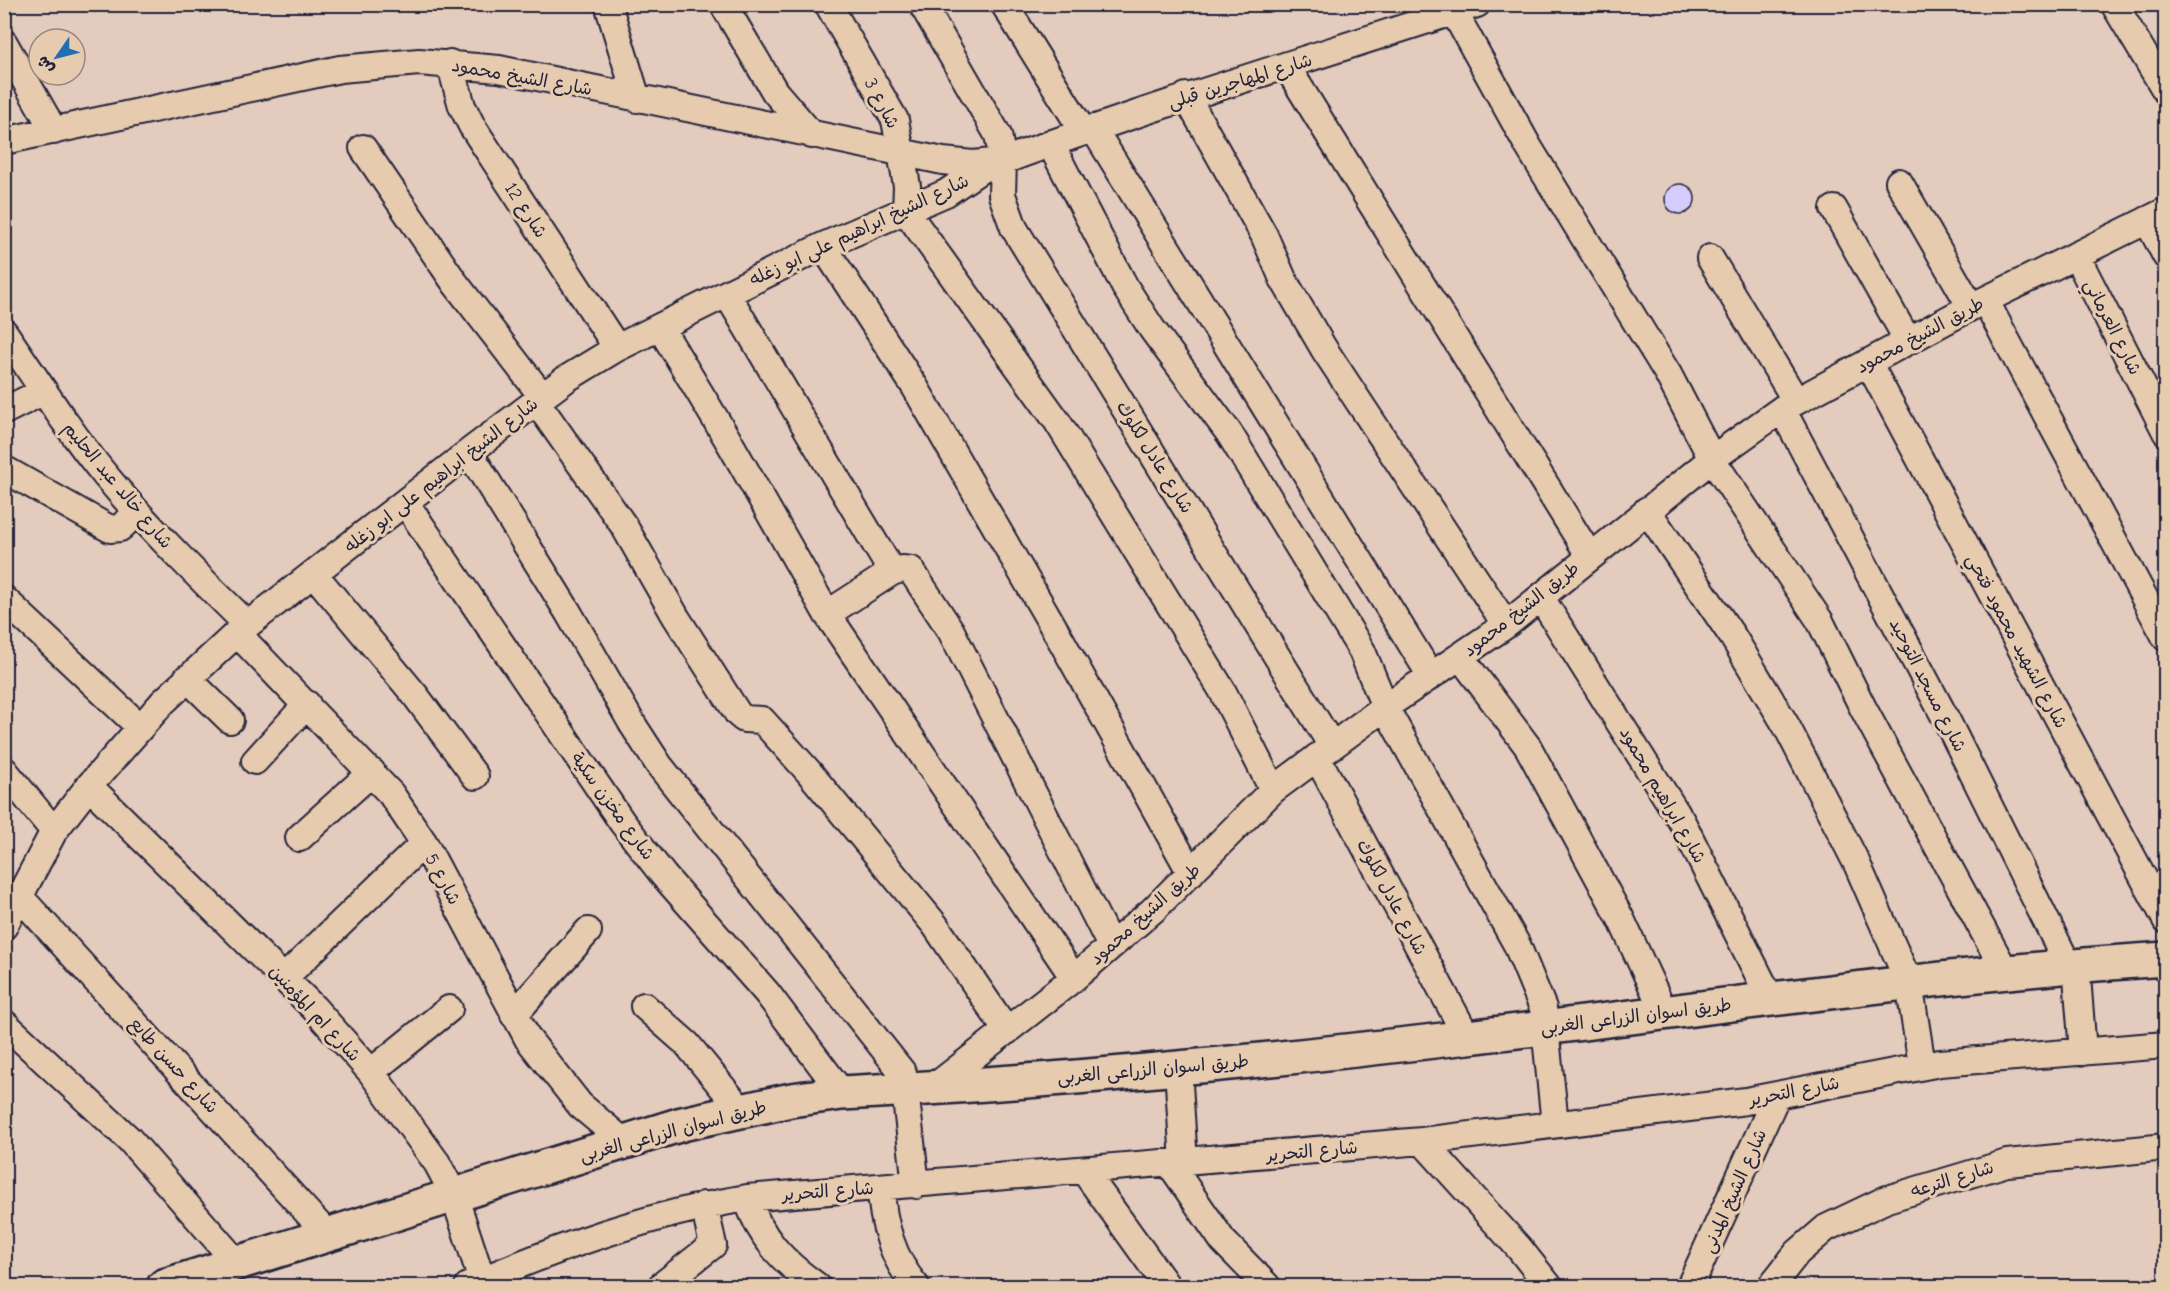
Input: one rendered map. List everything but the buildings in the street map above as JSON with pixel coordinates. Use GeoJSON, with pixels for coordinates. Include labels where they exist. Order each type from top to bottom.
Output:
{"type":"FeatureCollection","features":[{"type":"Feature","properties":{"kind":"main road","name":"طريق اسوان الزراعى الغربى"},"geometry":{"type":"LineString","coordinates":[[164,1287],[624,1142],[741,1110],[842,1093],[1178,1068],[1467,1037],[2005,971],[2166,959]]}},
{"type":"Feature","properties":{"kind":"street"},"geometry":{"type":"LineString","coordinates":[[608,4],[637,99]]}},
{"type":"Feature","properties":{"kind":"street"},"geometry":{"type":"LineString","coordinates":[[723,4],[775,92],[812,135]]}},
{"type":"Feature","properties":{"kind":"street","name":"شارع 3"},"geometry":{"type":"LineString","coordinates":[[828,4],[895,120],[908,186],[906,211]]}},
{"type":"Feature","properties":{"kind":"street","name":"شارع عادل لكلوك"},"geometry":{"type":"LineString","coordinates":[[922,4],[993,123],[1000,141],[998,161],[1002,195],[1014,228],[1325,751],[1467,1037]]}},
{"type":"Feature","properties":{"kind":"street"},"geometry":{"type":"LineString","coordinates":[[1004,4],[1088,130],[1431,676]]}},
{"type":"Feature","properties":{"kind":"street"},"geometry":{"type":"LineString","coordinates":[[2114,4],[2166,91]]}},
{"type":"Feature","properties":{"kind":"street"},"geometry":{"type":"LineString","coordinates":[[1466,8],[1528,146],[1668,374],[1712,459],[1820,621],[2005,971]]}},
{"type":"Feature","properties":{"kind":"street","name":"شارع المهاجرين قبلى"},"geometry":{"type":"LineString","coordinates":[[998,161],[1186,96],[1287,67],[1466,8]]}},
{"type":"Feature","properties":{"kind":"street"},"geometry":{"type":"LineString","coordinates":[[4,43],[54,130]]}},
{"type":"Feature","properties":{"kind":"street","name":"شارع الشيخ محمود"},"geometry":{"type":"LineString","coordinates":[[4,141],[340,69],[380,64],[450,63],[499,69],[812,135],[958,163],[998,161]]}},
{"type":"Feature","properties":{"kind":"street","name":"شارع 12"},"geometry":{"type":"LineString","coordinates":[[450,63],[462,106],[472,126],[617,348]]}},
{"type":"Feature","properties":{"kind":"street"},"geometry":{"type":"LineString","coordinates":[[1287,67],[1589,555]]}},
{"type":"Feature","properties":{"kind":"street"},"geometry":{"type":"LineString","coordinates":[[1186,96],[1264,235],[1283,279],[1324,349],[1506,625]]}},
{"type":"Feature","properties":{"kind":"street"},"geometry":{"type":"LineString","coordinates":[[1050,143],[1125,287],[1152,329],[1229,433],[1356,641],[1385,706],[1517,945],[1539,992],[1546,1027],[1555,1124]]}},
{"type":"Feature","properties":{"kind":"street"},"geometry":{"type":"LineString","coordinates":[[363,148],[455,283],[539,398],[624,526],[676,617],[738,714],[744,719],[762,720],[808,771],[935,925],[1007,1030]]}},
{"type":"Feature","properties":{"kind":"street","name":"شارع الشيخ ابراهيم على ابو زغله"},"geometry":{"type":"LineString","coordinates":[[4,926],[54,831],[140,727],[187,678],[243,629],[539,398],[617,348],[823,246],[946,193],[998,161]]}},
{"type":"Feature","properties":{"kind":"street"},"geometry":{"type":"LineString","coordinates":[[1899,182],[1978,304],[2166,638]]}},
{"type":"Feature","properties":{"kind":"street"},"geometry":{"type":"LineString","coordinates":[[1834,209],[1908,341]]}},
{"type":"Feature","properties":{"kind":"street"},"geometry":{"type":"LineString","coordinates":[[906,211],[1057,421],[1222,690],[1273,790]]}},
{"type":"Feature","properties":{"kind":"street"},"geometry":{"type":"LineString","coordinates":[[2156,215],[2166,256]]}},
{"type":"Feature","properties":{"kind":"street","name":"طريق الشيخ محمود"},"geometry":{"type":"LineString","coordinates":[[920,1089],[1007,1030],[1074,978],[1191,873],[1273,790],[1385,706],[1506,625],[1541,598],[1589,555],[1712,459],[1789,405],[1978,304],[2156,215]]}},
{"type":"Feature","properties":{"kind":"street"},"geometry":{"type":"LineString","coordinates":[[823,246],[915,387],[1056,630],[1191,873]]}},
{"type":"Feature","properties":{"kind":"street","name":"شارع العرماني"},"geometry":{"type":"LineString","coordinates":[[2076,255],[2166,432]]}},
{"type":"Feature","properties":{"kind":"street","name":"شارع مسجد التوحيد"},"geometry":{"type":"LineString","coordinates":[[1710,258],[1789,405],[2072,965]]}},
{"type":"Feature","properties":{"kind":"street"},"geometry":{"type":"LineString","coordinates":[[727,294],[892,572]]}},
{"type":"Feature","properties":{"kind":"street"},"geometry":{"type":"LineString","coordinates":[[660,327],[731,445],[827,614],[1074,978]]}},
{"type":"Feature","properties":{"kind":"street","name":"شارع خالد عبد الحليم"},"geometry":{"type":"LineString","coordinates":[[4,332],[73,433],[137,512],[243,629]]}},
{"type":"Feature","properties":{"kind":"street","name":"شارع الشهيد محمود فتحي"},"geometry":{"type":"LineString","coordinates":[[1868,362],[2166,920]]}},
{"type":"Feature","properties":{"kind":"street"},"geometry":{"type":"LineString","coordinates":[[4,411],[44,391]]}},
{"type":"Feature","properties":{"kind":"street"},"geometry":{"type":"LineString","coordinates":[[469,452],[659,765],[895,1060],[903,1073],[920,1089],[916,1185]]}},
{"type":"Feature","properties":{"kind":"street"},"geometry":{"type":"LineString","coordinates":[[4,469],[110,529],[120,528],[137,512]]}},
{"type":"Feature","properties":{"kind":"street","name":"شارع مخزن سكية"},"geometry":{"type":"LineString","coordinates":[[405,502],[622,822],[664,876],[767,993],[842,1093]]}},
{"type":"Feature","properties":{"kind":"street"},"geometry":{"type":"LineString","coordinates":[[1647,510],[1733,637],[1786,727],[1857,864],[1908,982],[1922,1065]]}},
{"type":"Feature","properties":{"kind":"street"},"geometry":{"type":"LineString","coordinates":[[827,614],[892,572],[907,568],[912,570],[951,631],[1111,946]]}},
{"type":"Feature","properties":{"kind":"street"},"geometry":{"type":"LineString","coordinates":[[314,574],[415,695],[475,776]]}},
{"type":"Feature","properties":{"kind":"street","name":"شارع ابراهيم محمود"},"geometry":{"type":"LineString","coordinates":[[1541,598],[1682,822],[1771,1000]]}},
{"type":"Feature","properties":{"kind":"street"},"geometry":{"type":"LineString","coordinates":[[4,599],[140,727]]}},
{"type":"Feature","properties":{"kind":"street","name":"شارع 5"},"geometry":{"type":"LineString","coordinates":[[243,629],[307,704],[372,772],[408,818],[424,843],[528,1039],[561,1084],[580,1105],[624,1142]]}},
{"type":"Feature","properties":{"kind":"street"},"geometry":{"type":"LineString","coordinates":[[1460,656],[1528,747],[1621,919],[1664,1012]]}},
{"type":"Feature","properties":{"kind":"street"},"geometry":{"type":"LineString","coordinates":[[187,678],[230,720]]}},
{"type":"Feature","properties":{"kind":"street"},"geometry":{"type":"LineString","coordinates":[[255,761],[307,704]]}},
{"type":"Feature","properties":{"kind":"street"},"geometry":{"type":"LineString","coordinates":[[4,770],[54,831]]}},
{"type":"Feature","properties":{"kind":"street"},"geometry":{"type":"LineString","coordinates":[[299,838],[372,772]]}},
{"type":"Feature","properties":{"kind":"street","name":"شارع ام المؤمنين"},"geometry":{"type":"LineString","coordinates":[[89,786],[284,978],[371,1072],[416,1132],[454,1195],[475,1283]]}},
{"type":"Feature","properties":{"kind":"street"},"geometry":{"type":"LineString","coordinates":[[284,978],[424,843]]}},
{"type":"Feature","properties":{"kind":"street","name":"شارع حسن طايع"},"geometry":{"type":"LineString","coordinates":[[19,896],[328,1234]]}},
{"type":"Feature","properties":{"kind":"street"},"geometry":{"type":"LineString","coordinates":[[514,1014],[588,931]]}},
{"type":"Feature","properties":{"kind":"street"},"geometry":{"type":"LineString","coordinates":[[2072,965],[2083,1052]]}},
{"type":"Feature","properties":{"kind":"street"},"geometry":{"type":"LineString","coordinates":[[644,1006],[687,1044],[741,1110]]}},
{"type":"Feature","properties":{"kind":"street"},"geometry":{"type":"LineString","coordinates":[[371,1072],[449,1009]]}},
{"type":"Feature","properties":{"kind":"street"},"geometry":{"type":"LineString","coordinates":[[4,1023],[129,1139],[237,1263]]}},
{"type":"Feature","properties":{"kind":"street","name":"شارع التحرير"},"geometry":{"type":"LineString","coordinates":[[475,1283],[614,1229],[704,1205],[747,1198],[1085,1172],[1422,1142],[1777,1095],[1922,1065],[2166,1045]]}},
{"type":"Feature","properties":{"kind":"street"},"geometry":{"type":"LineString","coordinates":[[1178,1068],[1177,1163],[1223,1241],[1267,1287]]}},
{"type":"Feature","properties":{"kind":"street","name":"شارع الشيخ المدنى"},"geometry":{"type":"LineString","coordinates":[[1690,1287],[1777,1095]]}},
{"type":"Feature","properties":{"kind":"street"},"geometry":{"type":"LineString","coordinates":[[1422,1142],[1519,1248],[1549,1287]]}},
{"type":"Feature","properties":{"kind":"street","name":"شارع الترعه"},"geometry":{"type":"LineString","coordinates":[[1771,1287],[1797,1253],[1826,1228],[1887,1199],[2007,1163],[2166,1147]]}},
{"type":"Feature","properties":{"kind":"street"},"geometry":{"type":"LineString","coordinates":[[1085,1172],[1167,1287]]}},
{"type":"Feature","properties":{"kind":"street"},"geometry":{"type":"LineString","coordinates":[[881,1188],[882,1218],[886,1232],[910,1285]]}},
{"type":"Feature","properties":{"kind":"street"},"geometry":{"type":"LineString","coordinates":[[747,1198],[762,1234],[780,1255],[817,1287]]}},
{"type":"Feature","properties":{"kind":"street"},"geometry":{"type":"LineString","coordinates":[[661,1287],[713,1245],[704,1205]]}}]}
